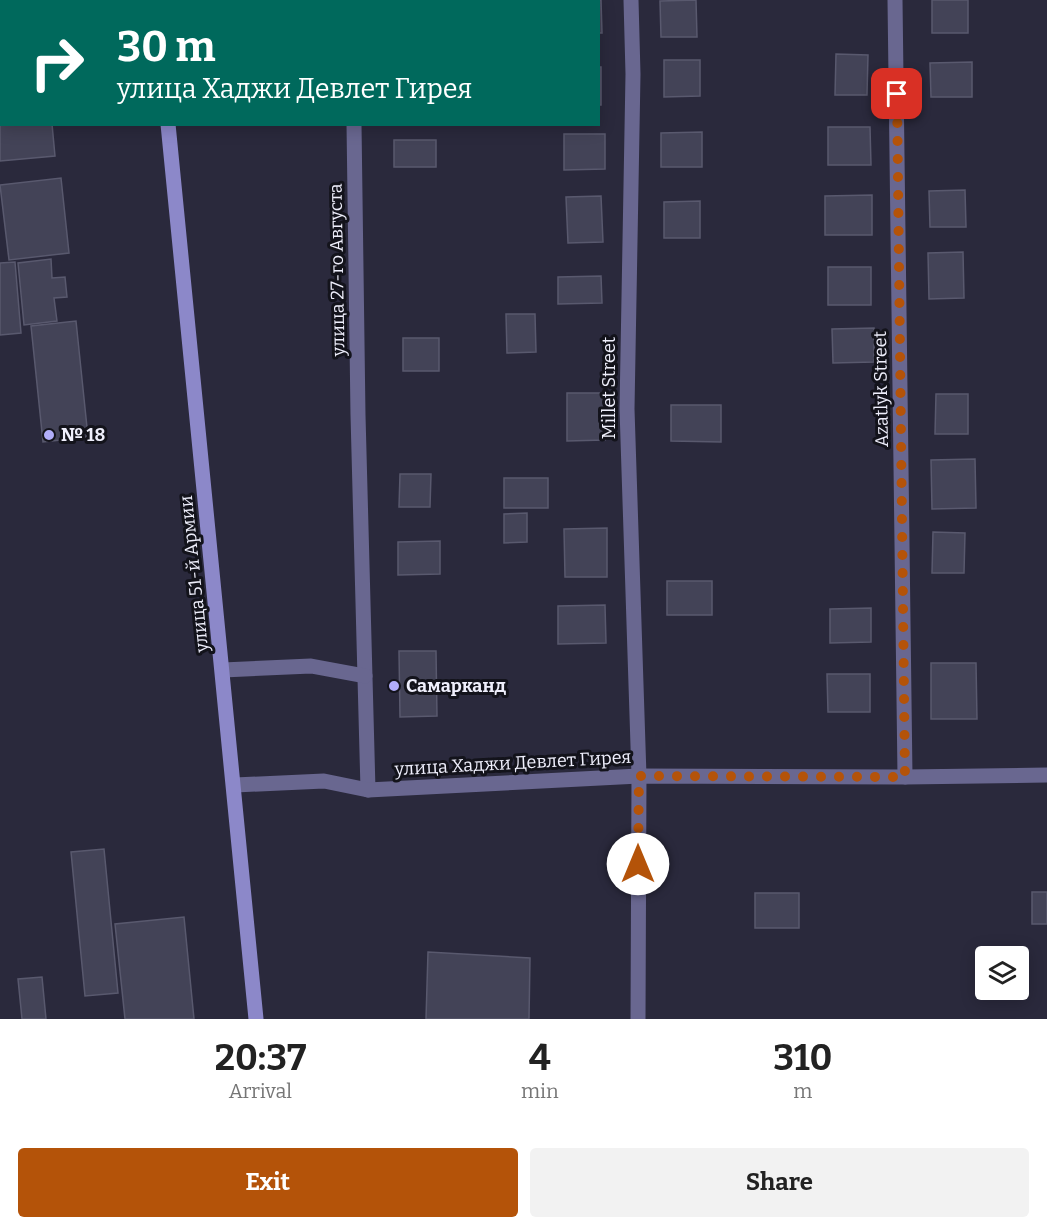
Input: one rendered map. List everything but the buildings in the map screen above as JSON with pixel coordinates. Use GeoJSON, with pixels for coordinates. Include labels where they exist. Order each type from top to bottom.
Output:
{"type":"FeatureCollection","features":[{"type":"Feature","properties":{"kind":"main road","name":"улица 51-й Армии"},"geometry":{"type":"LineString","coordinates":[[168,126],[256,1019]]}},
{"type":"Feature","properties":{"kind":"street","name":"Millet Street"},"geometry":{"type":"LineString","coordinates":[[631,0],[633,74],[627,409],[639,776],[638,1019]]}},
{"type":"Feature","properties":{"kind":"street","name":"Azatlyk Street"},"geometry":{"type":"LineString","coordinates":[[895,0],[905,777]]}},
{"type":"Feature","properties":{"kind":"street","name":"улица 27-го Августа"},"geometry":{"type":"LineString","coordinates":[[354,126],[358,415],[368,790]]}},
{"type":"Feature","properties":{"kind":"street"},"geometry":{"type":"LineString","coordinates":[[223,670],[311,666],[365,676]]}},
{"type":"Feature","properties":{"kind":"street","name":"улица Хаджи Девлет Гирея"},"geometry":{"type":"LineString","coordinates":[[234,785],[324,781],[368,790],[639,776],[1047,775]]}},
{"type":"Feature","properties":{"kind":"place","name":"№ 18"},"geometry":{"type":"Point","coordinates":[49,435]}},
{"type":"Feature","properties":{"kind":"place","name":"Самарканд"},"geometry":{"type":"Point","coordinates":[394,686]}},
{"type":"Feature","properties":{"kind":"route"},"geometry":{"type":"LineString","coordinates":[[638,864],[639,776],[905,777],[897,94]]}}]}
